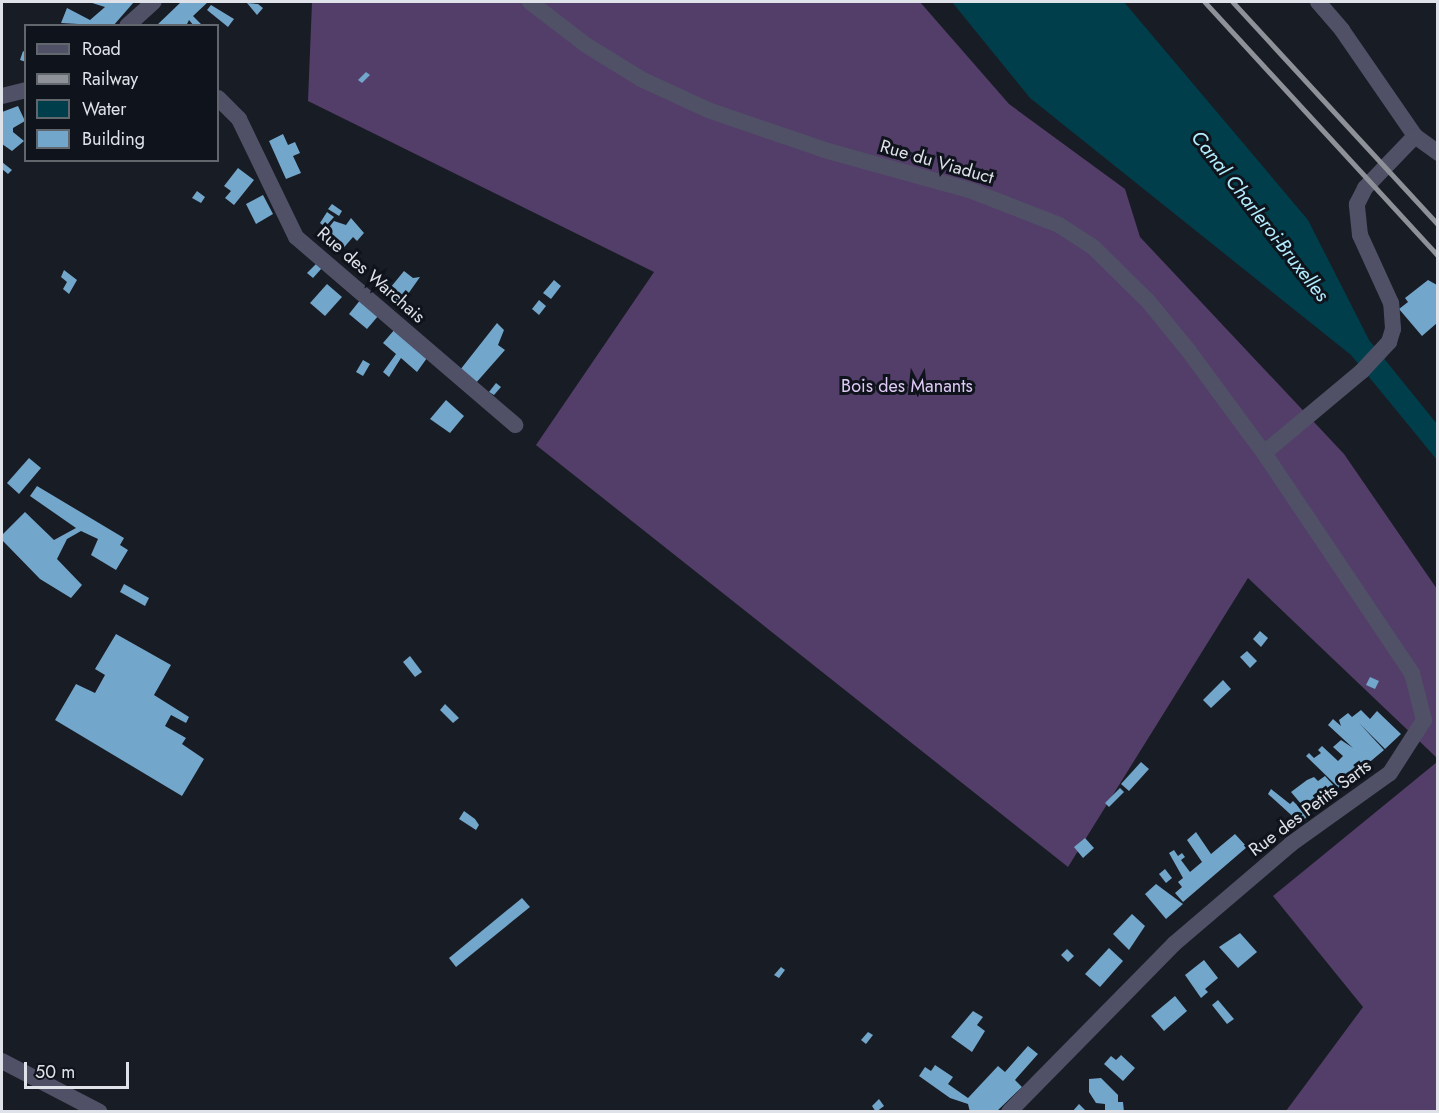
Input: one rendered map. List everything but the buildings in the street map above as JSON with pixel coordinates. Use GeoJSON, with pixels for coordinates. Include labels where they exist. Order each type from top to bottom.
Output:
{"type":"FeatureCollection","features":[{"type":"Feature","properties":{"kind":"street"},"geometry":{"type":"LineString","coordinates":[[135,23],[154,2]]}},
{"type":"Feature","properties":{"kind":"street","name":"Rue du Viaduct"},"geometry":{"type":"LineString","coordinates":[[530,2],[585,45],[641,79],[708,110],[828,151],[972,191],[1059,225],[1093,247],[1148,301],[1264,453]]}},
{"type":"Feature","properties":{"kind":"street"},"geometry":{"type":"LineString","coordinates":[[1318,2],[1342,30],[1415,136],[1437,153]]}},
{"type":"Feature","properties":{"kind":"street"},"geometry":{"type":"LineString","coordinates":[[2,96],[24,90]]}},
{"type":"Feature","properties":{"kind":"street","name":"Rue des Warchais"},"geometry":{"type":"LineString","coordinates":[[219,99],[239,118],[296,237],[515,425]]}},
{"type":"Feature","properties":{"kind":"street"},"geometry":{"type":"LineString","coordinates":[[1264,453],[1382,353],[1393,329],[1391,303],[1360,235],[1357,204],[1365,188],[1415,136]]}},
{"type":"Feature","properties":{"kind":"street","name":"Rue des Petits Sarts"},"geometry":{"type":"LineString","coordinates":[[1008,1112],[1174,944],[1291,844],[1390,773],[1424,720],[1412,673],[1264,453]]}},
{"type":"Feature","properties":{"kind":"street"},"geometry":{"type":"LineString","coordinates":[[2,1061],[100,1112]]}},
{"type":"Feature","properties":{"kind":"green space","name":"Bois des Manants"},"geometry":{"type":"Polygon","coordinates":[[[312,2],[920,2],[1009,104],[1125,189],[1140,237],[1344,454],[1437,589],[1437,758],[1248,578],[1068,867],[536,445],[654,272],[308,101],[312,2]]]}},
{"type":"Feature","properties":{"kind":"green space"},"geometry":{"type":"Polygon","coordinates":[[[1437,762],[1437,1111],[1286,1111],[1363,1007],[1273,896],[1437,762]]]}},
{"type":"Feature","properties":{"kind":"water","name":"Canal Charleroi-Bruxelles"},"geometry":{"type":"Polygon","coordinates":[[[952,2],[1124,2],[1308,220],[1369,340],[1437,424],[1437,460],[1351,355],[1030,98],[952,2]]]}},
{"type":"Feature","properties":{"kind":"railway"},"geometry":{"type":"LineString","coordinates":[[1205,2],[1438,255]]}},
{"type":"Feature","properties":{"kind":"railway"},"geometry":{"type":"LineString","coordinates":[[1233,2],[1438,224]]}}]}
